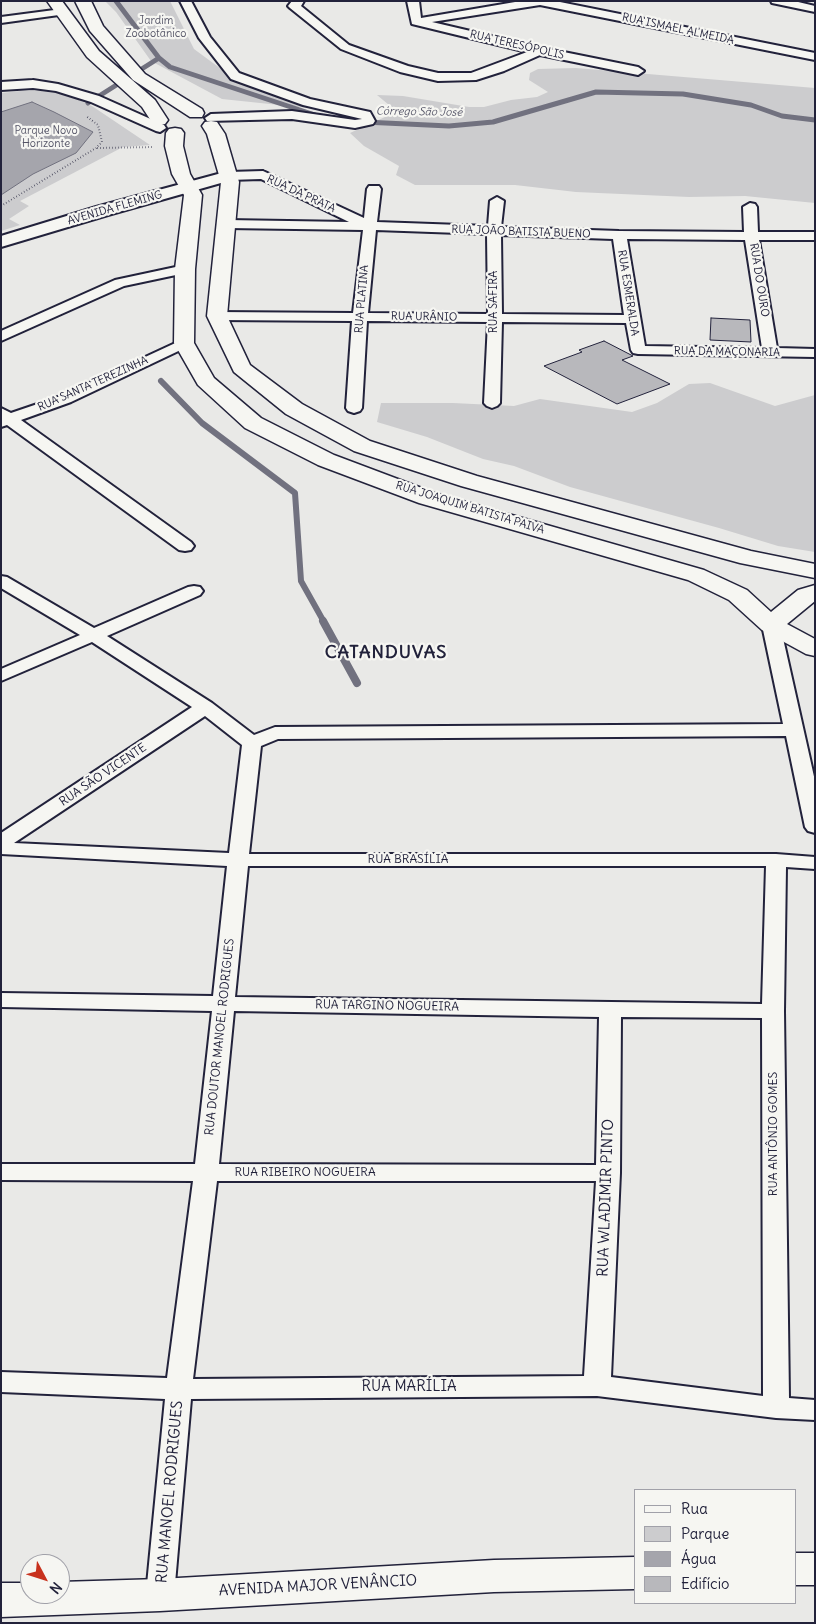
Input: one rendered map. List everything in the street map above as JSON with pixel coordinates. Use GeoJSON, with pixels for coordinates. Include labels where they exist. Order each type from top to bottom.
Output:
{"type":"FeatureCollection","features":[{"type":"Feature","properties":{"kind":"main road"},"geometry":{"type":"LineString","coordinates":[[83,1],[96,28],[113,50],[186,127]]}},
{"type":"Feature","properties":{"kind":"main road","name":"RUA JOAQUIM BATISTA PAIVA"},"geometry":{"type":"LineString","coordinates":[[58,7],[93,54],[149,104],[186,127],[216,134],[229,176],[227,224],[217,316]]}},
{"type":"Feature","properties":{"kind":"main road","name":"RUA JOAQUIM BATISTA PAIVA"},"geometry":{"type":"LineString","coordinates":[[186,127],[181,174],[193,195],[185,269],[184,343],[205,381],[252,423],[326,460],[427,498],[696,576],[738,595],[772,624],[815,649]]}},
{"type":"Feature","properties":{"kind":"main road"},"geometry":{"type":"LineString","coordinates":[[217,316],[241,368],[294,409],[362,446],[479,484],[748,558],[815,571]]}},
{"type":"Feature","properties":{"kind":"main road"},"geometry":{"type":"LineString","coordinates":[[772,624],[807,595],[815,592]]}},
{"type":"Feature","properties":{"kind":"main road"},"geometry":{"type":"LineString","coordinates":[[796,1569],[815,1569]]}},
{"type":"Feature","properties":{"kind":"main road","name":"AVENIDA MAJOR VENÂNCIO"},"geometry":{"type":"LineString","coordinates":[[1,1600],[160,1595],[494,1576],[634,1573]]}},
{"type":"Feature","properties":{"kind":"street"},"geometry":{"type":"LineString","coordinates":[[1,86],[33,84],[58,88],[186,127],[292,116],[355,124],[369,121],[366,115],[307,102],[235,76],[205,38],[185,1]]}},
{"type":"Feature","properties":{"kind":"street"},"geometry":{"type":"LineString","coordinates":[[299,1],[294,6],[345,47],[404,69],[438,77],[472,77],[500,68],[539,51]]}},
{"type":"Feature","properties":{"kind":"street"},"geometry":{"type":"LineString","coordinates":[[413,1],[416,22],[543,1]]}},
{"type":"Feature","properties":{"kind":"street","name":"RUA ISMAEL ALMEIDA"},"geometry":{"type":"LineString","coordinates":[[543,1],[815,57]]}},
{"type":"Feature","properties":{"kind":"street"},"geometry":{"type":"LineString","coordinates":[[776,1],[815,9]]}},
{"type":"Feature","properties":{"kind":"street"},"geometry":{"type":"LineString","coordinates":[[1,20],[58,7]]}},
{"type":"Feature","properties":{"kind":"street","name":"RUA TERESÓPOLIS"},"geometry":{"type":"LineString","coordinates":[[416,22],[539,51],[638,71]]}},
{"type":"Feature","properties":{"kind":"street","name":"RUA DA PRATA"},"geometry":{"type":"LineString","coordinates":[[229,176],[263,175],[369,226]]}},
{"type":"Feature","properties":{"kind":"street","name":"AVENIDA FLEMING"},"geometry":{"type":"LineString","coordinates":[[1,242],[229,176]]}},
{"type":"Feature","properties":{"kind":"street","name":"RUA PLATINA"},"geometry":{"type":"LineString","coordinates":[[354,408],[360,316],[374,189]]}},
{"type":"Feature","properties":{"kind":"street","name":"RUA SAFIRA"},"geometry":{"type":"LineString","coordinates":[[492,403],[495,318],[494,232],[497,201]]}},
{"type":"Feature","properties":{"kind":"street","name":"RUA DO OURO"},"geometry":{"type":"LineString","coordinates":[[750,207],[751,235],[770,352]]}},
{"type":"Feature","properties":{"kind":"street","name":"RUA JOÃO BATISTA BUENO"},"geometry":{"type":"LineString","coordinates":[[227,224],[369,226],[619,235],[815,236]]}},
{"type":"Feature","properties":{"kind":"street","name":"RUA ESMERALDA"},"geometry":{"type":"LineString","coordinates":[[619,235],[638,350]]}},
{"type":"Feature","properties":{"kind":"street"},"geometry":{"type":"LineString","coordinates":[[1,337],[120,283],[185,269]]}},
{"type":"Feature","properties":{"kind":"street","name":"RUA URÂNIO"},"geometry":{"type":"LineString","coordinates":[[217,316],[632,319]]}},
{"type":"Feature","properties":{"kind":"street","name":"RUA SANTA TEREZINHA"},"geometry":{"type":"LineString","coordinates":[[4,418],[66,399],[184,343]]}},
{"type":"Feature","properties":{"kind":"street","name":"RUA DA MAÇONARIA"},"geometry":{"type":"LineString","coordinates":[[638,350],[815,353]]}},
{"type":"Feature","properties":{"kind":"street"},"geometry":{"type":"LineString","coordinates":[[4,418],[185,546]]}},
{"type":"Feature","properties":{"kind":"street"},"geometry":{"type":"LineString","coordinates":[[1,581],[93,635],[205,707],[252,742],[275,733],[795,730]]}},
{"type":"Feature","properties":{"kind":"street"},"geometry":{"type":"LineString","coordinates":[[1,676],[194,591]]}},
{"type":"Feature","properties":{"kind":"street"},"geometry":{"type":"LineString","coordinates":[[772,624],[815,827]]}},
{"type":"Feature","properties":{"kind":"street","name":"RUA SÃO VICENTE"},"geometry":{"type":"LineString","coordinates":[[1,842],[205,707]]}},
{"type":"Feature","properties":{"kind":"street","name":"RUA DOUTOR MANOEL RODRIGUES"},"geometry":{"type":"LineString","coordinates":[[179,1389],[206,1173],[252,742]]}},
{"type":"Feature","properties":{"kind":"street","name":"RUA BRASÍLIA"},"geometry":{"type":"LineString","coordinates":[[1,848],[238,860],[776,860],[815,863]]}},
{"type":"Feature","properties":{"kind":"street","name":"RUA ANTÔNIO GOMES"},"geometry":{"type":"LineString","coordinates":[[776,860],[773,1011],[776,1408]]}},
{"type":"Feature","properties":{"kind":"street","name":"RUA TARGINO NOGUEIRA"},"geometry":{"type":"LineString","coordinates":[[1,1000],[773,1011]]}},
{"type":"Feature","properties":{"kind":"street","name":"RUA WLADIMIR PINTO"},"geometry":{"type":"LineString","coordinates":[[597,1386],[608,1173],[610,1010]]}},
{"type":"Feature","properties":{"kind":"street","name":"RUA RIBEIRO NOGUEIRA"},"geometry":{"type":"LineString","coordinates":[[1,1172],[608,1173]]}},
{"type":"Feature","properties":{"kind":"street","name":"RUA MARÍLIA"},"geometry":{"type":"LineString","coordinates":[[1,1382],[179,1389],[597,1386],[776,1408],[815,1410]]}},
{"type":"Feature","properties":{"kind":"street","name":"RUA MANOEL RODRIGUES"},"geometry":{"type":"LineString","coordinates":[[160,1595],[179,1389]]}},
{"type":"Feature","properties":{"kind":"path"},"geometry":{"type":"LineString","coordinates":[[96,148],[186,127]]}},
{"type":"Feature","properties":{"kind":"path"},"geometry":{"type":"LineString","coordinates":[[1,206],[96,148],[102,142]]}},
{"type":"Feature","properties":{"kind":"green space","name":"Jardim Zoobotânico"},"geometry":{"type":"Polygon","coordinates":[[[105,1],[170,1],[194,49],[236,80],[327,110],[222,99],[151,61],[116,12],[105,1]]]}},
{"type":"Feature","properties":{"kind":"green space"},"geometry":{"type":"Polygon","coordinates":[[[576,68],[815,88],[815,203],[745,196],[689,197],[576,192],[515,185],[415,185],[396,175],[399,166],[364,146],[350,133],[385,117],[389,105],[377,95],[403,96],[469,107],[484,107],[511,100],[537,97],[548,92],[529,80],[530,73],[538,69],[576,68]]]}},
{"type":"Feature","properties":{"kind":"green space","name":"Parque Novo Horizonte"},"geometry":{"type":"Polygon","coordinates":[[[41,91],[68,95],[92,106],[150,145],[123,147],[20,201],[29,206],[9,219],[20,225],[1,231],[1,93],[41,91]]]}},
{"type":"Feature","properties":{"kind":"green space"},"geometry":{"type":"Polygon","coordinates":[[[710,383],[775,406],[815,395],[815,552],[778,546],[570,487],[514,466],[483,459],[427,437],[377,422],[381,403],[453,403],[514,406],[540,399],[632,412],[657,403],[689,384],[710,383]]]}},
{"type":"Feature","properties":{"kind":"water"},"geometry":{"type":"Polygon","coordinates":[[[32,102],[93,132],[76,153],[33,174],[1,195],[1,112],[32,102]]]}},
{"type":"Feature","properties":{"kind":"building"},"geometry":{"type":"Polygon","coordinates":[[[711,318],[750,320],[751,342],[710,340],[711,318]]]}},
{"type":"Feature","properties":{"kind":"building"},"geometry":{"type":"Polygon","coordinates":[[[604,341],[633,356],[622,360],[670,384],[617,404],[544,366],[582,352],[579,350],[604,341]]]}},
{"type":"Feature","properties":{"kind":"waterway","name":"Córrego São José"},"geometry":{"type":"LineString","coordinates":[[116,1],[159,58]]}},
{"type":"Feature","properties":{"kind":"waterway"},"geometry":{"type":"LineString","coordinates":[[88,103],[159,58]]}},
{"type":"Feature","properties":{"kind":"waterway","name":"Córrego São José"},"geometry":{"type":"LineString","coordinates":[[159,58],[170,67],[321,117]]}},
{"type":"Feature","properties":{"kind":"waterway","name":"Córrego São José"},"geometry":{"type":"LineString","coordinates":[[364,122],[449,126],[493,122],[596,92],[683,94],[751,105],[782,116],[815,120]]}},
{"type":"Feature","properties":{"kind":"waterway"},"geometry":{"type":"LineString","coordinates":[[161,381],[202,423],[295,493],[301,581],[324,622]]}},
{"type":"Feature","properties":{"kind":"waterway"},"geometry":{"type":"LineString","coordinates":[[323,621],[357,683]]}},
{"type":"Feature","properties":{"kind":"district","name":"CATANDUVAS"},"geometry":{"type":"Point","coordinates":[386,653]}}]}
